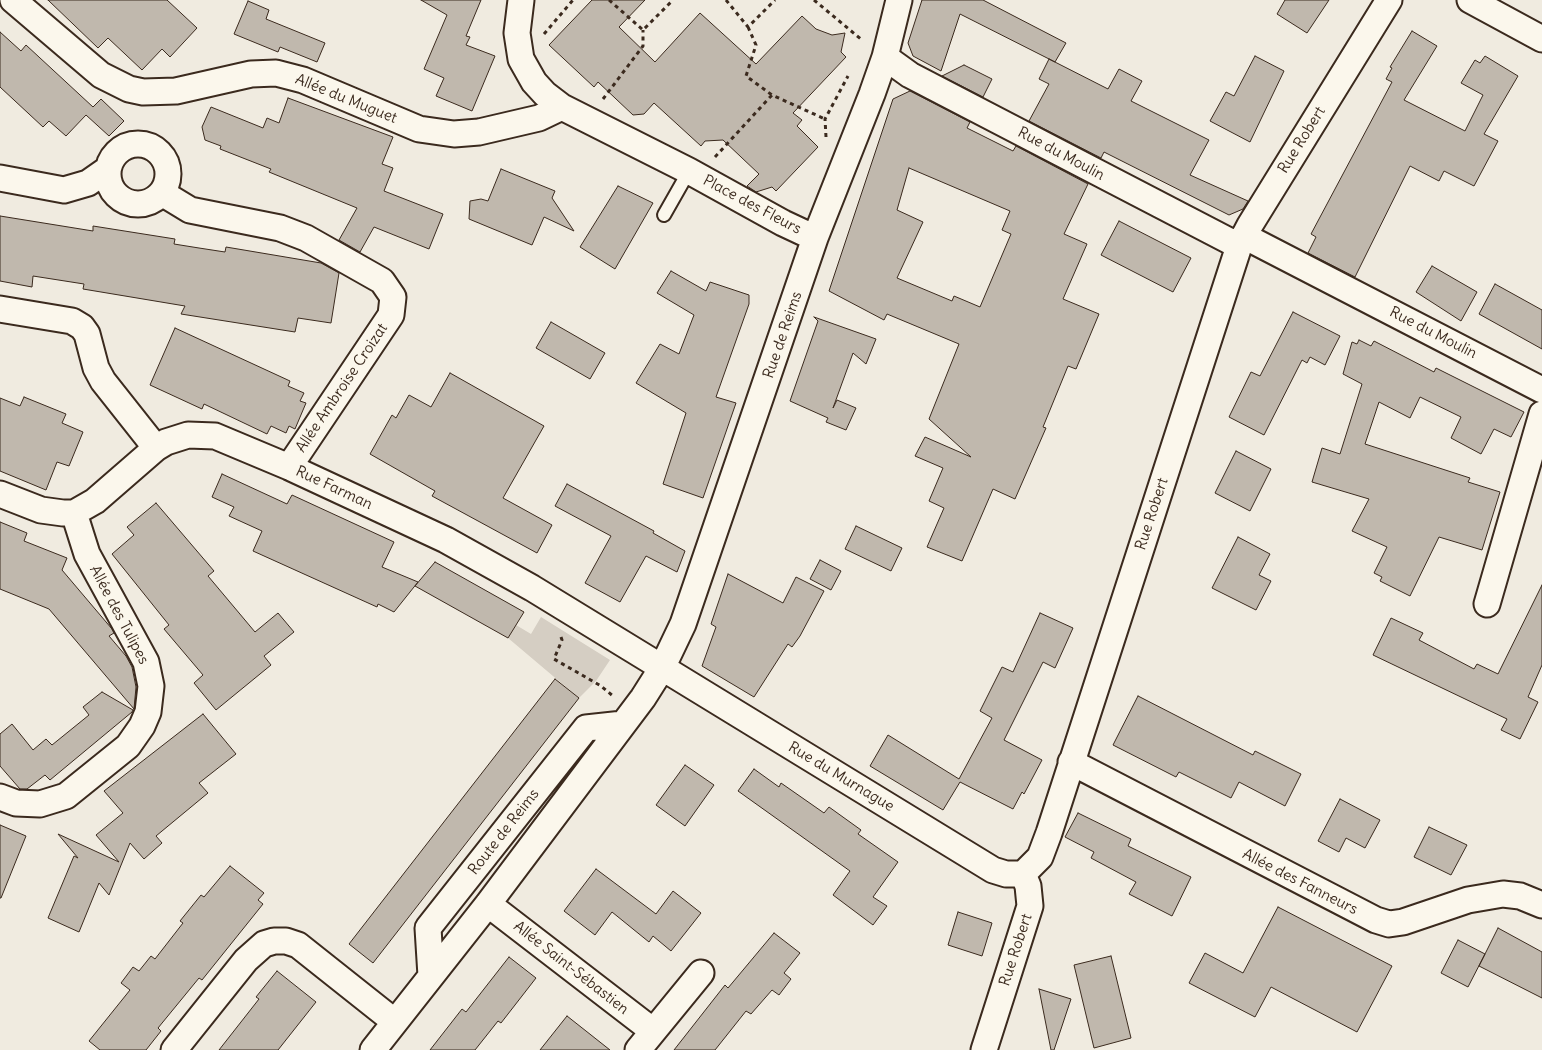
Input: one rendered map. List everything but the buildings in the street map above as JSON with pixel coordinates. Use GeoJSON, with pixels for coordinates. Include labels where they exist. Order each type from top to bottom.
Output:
{"type":"FeatureCollection","features":[{"type":"Feature","properties":{"kind":"street","name":"Allée du Muguet"},"geometry":{"type":"LineString","coordinates":[[14,0],[101,75],[129,89],[143,92],[176,91],[251,74],[276,73],[303,80],[436,133],[474,133],[540,118],[562,107]]}},
{"type":"Feature","properties":{"kind":"street","name":"Place des Fleurs"},"geometry":{"type":"LineString","coordinates":[[521,0],[517,33],[521,59],[534,82],[562,107],[699,167],[783,223],[816,238]]}},
{"type":"Feature","properties":{"kind":"street","name":"Rue de Reims"},"geometry":{"type":"LineString","coordinates":[[662,668],[683,624],[816,238],[876,50],[899,0]]}},
{"type":"Feature","properties":{"kind":"street","name":"Rue Robert"},"geometry":{"type":"LineString","coordinates":[[984,1050],[1030,906],[1028,886],[1023,874],[1040,857],[1241,241],[1389,0]]}},
{"type":"Feature","properties":{"kind":"street"},"geometry":{"type":"LineString","coordinates":[[1470,0],[1542,39]]}},
{"type":"Feature","properties":{"kind":"street","name":"Rue du Moulin"},"geometry":{"type":"LineString","coordinates":[[876,50],[910,75],[1542,390]]}},
{"type":"Feature","properties":{"kind":"street"},"geometry":{"type":"LineString","coordinates":[[132,144],[150,146],[164,158],[168,169],[168,182],[162,193],[146,203],[126,202],[112,188],[108,179],[108,169],[112,158],[121,149],[132,144]]}},
{"type":"Feature","properties":{"kind":"street"},"geometry":{"type":"LineString","coordinates":[[0,178],[64,190],[88,183],[108,169]]}},
{"type":"Feature","properties":{"kind":"street","name":"Allée Ambroise Croizat"},"geometry":{"type":"LineString","coordinates":[[162,193],[190,210],[280,228],[306,238],[382,281],[393,297],[391,315],[289,467]]}},
{"type":"Feature","properties":{"kind":"street"},"geometry":{"type":"LineString","coordinates":[[0,309],[72,321],[82,327],[87,334],[96,368],[103,380],[156,448]]}},
{"type":"Feature","properties":{"kind":"street"},"geometry":{"type":"LineString","coordinates":[[1487,604],[1542,414]]}},
{"type":"Feature","properties":{"kind":"street","name":"Rue Farman"},"geometry":{"type":"LineString","coordinates":[[0,494],[41,510],[63,514],[74,512],[96,501],[156,448],[166,442],[188,436],[216,436],[289,467],[446,540],[568,610],[662,668]]}},
{"type":"Feature","properties":{"kind":"street","name":"Allée des Tulipes"},"geometry":{"type":"LineString","coordinates":[[0,797],[16,803],[40,804],[66,796],[128,746],[142,726],[148,712],[150,686],[146,662],[87,554],[74,512]]}},
{"type":"Feature","properties":{"kind":"street","name":"Route de Reims"},"geometry":{"type":"LineString","coordinates":[[373,1050],[488,904],[643,698],[662,668]]}},
{"type":"Feature","properties":{"kind":"street","name":"Rue du Murnague"},"geometry":{"type":"LineString","coordinates":[[662,668],[993,870],[1006,874],[1023,874]]}},
{"type":"Feature","properties":{"kind":"street","name":"Route de Reims"},"geometry":{"type":"LineString","coordinates":[[431,976],[428,928],[586,728],[623,724]]}},
{"type":"Feature","properties":{"kind":"street","name":"Allée des Fanneurs"},"geometry":{"type":"LineString","coordinates":[[1071,762],[1376,920],[1389,924],[1403,922],[1468,900],[1502,894],[1520,896],[1542,905]]}},
{"type":"Feature","properties":{"kind":"street","name":"Allée Saint-Sébastien"},"geometry":{"type":"LineString","coordinates":[[488,904],[646,1041],[701,973]]}},
{"type":"Feature","properties":{"kind":"street"},"geometry":{"type":"LineString","coordinates":[[174,1050],[246,960],[264,944],[274,941],[286,941],[298,945],[396,1022]]}},
{"type":"Feature","properties":{"kind":"lane","name":"Place des Fleurs"},"geometry":{"type":"LineString","coordinates":[[664,215],[699,167]]}},
{"type":"Feature","properties":{"kind":"path"},"geometry":{"type":"LineString","coordinates":[[542,37],[572,0]]}},
{"type":"Feature","properties":{"kind":"path"},"geometry":{"type":"LineString","coordinates":[[609,0],[643,30]]}},
{"type":"Feature","properties":{"kind":"path"},"geometry":{"type":"LineString","coordinates":[[601,102],[643,46],[643,30],[673,0]]}},
{"type":"Feature","properties":{"kind":"path"},"geometry":{"type":"LineString","coordinates":[[726,0],[748,27],[756,45],[746,76],[772,95],[825,119]]}},
{"type":"Feature","properties":{"kind":"path"},"geometry":{"type":"LineString","coordinates":[[748,27],[774,0]]}},
{"type":"Feature","properties":{"kind":"path"},"geometry":{"type":"LineString","coordinates":[[814,0],[876,50]]}},
{"type":"Feature","properties":{"kind":"path"},"geometry":{"type":"LineString","coordinates":[[827,139],[825,119],[852,69]]}},
{"type":"Feature","properties":{"kind":"path"},"geometry":{"type":"LineString","coordinates":[[699,167],[772,95]]}},
{"type":"Feature","properties":{"kind":"path"},"geometry":{"type":"LineString","coordinates":[[568,610],[557,628],[562,640],[554,659],[601,686],[612,696],[628,690],[643,698]]}},
{"type":"Feature","properties":{"kind":"shaded area"},"geometry":{"type":"Polygon","coordinates":[[[541,617],[610,660],[596,681],[579,698],[508,638],[516,625],[531,634],[541,617]]]}}]}
